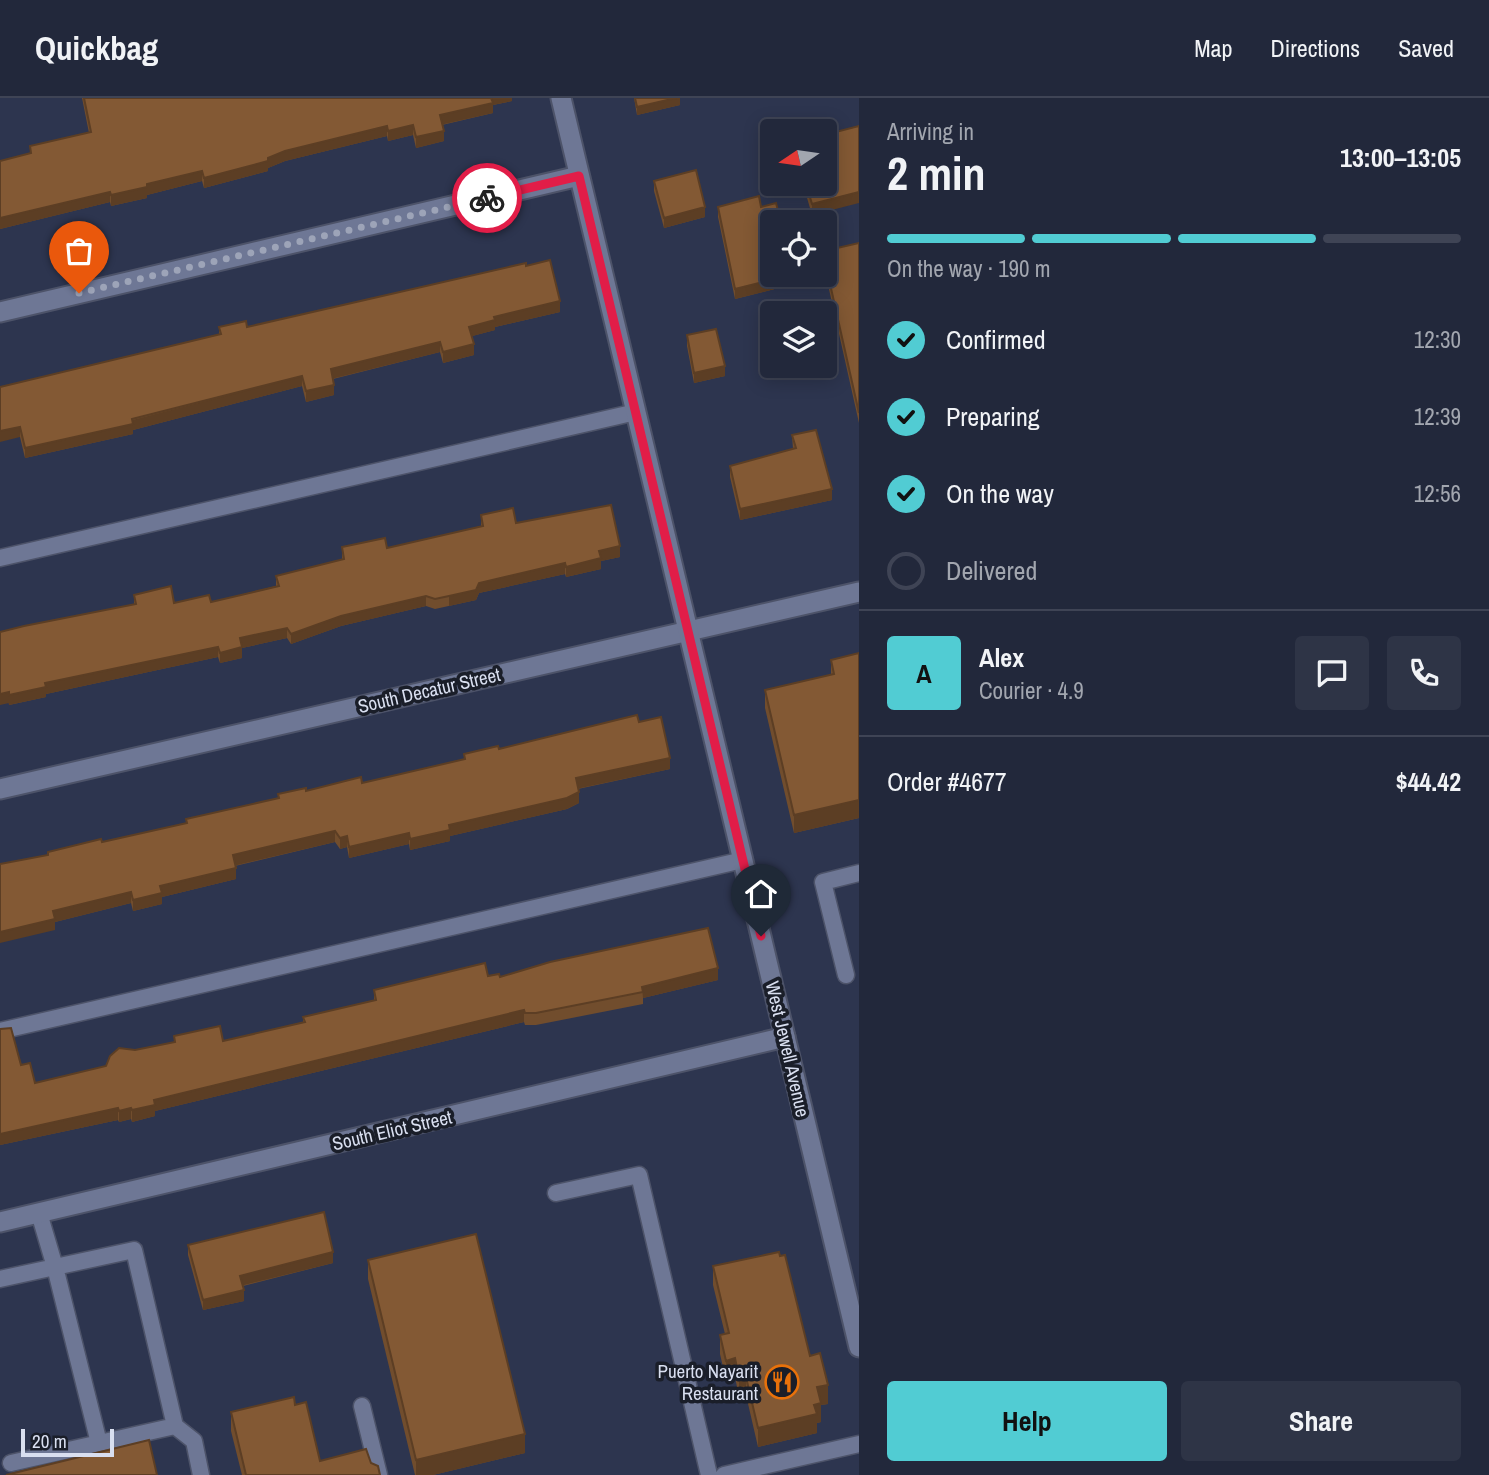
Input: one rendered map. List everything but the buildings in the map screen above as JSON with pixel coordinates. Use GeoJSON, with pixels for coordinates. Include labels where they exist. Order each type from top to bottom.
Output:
{"type":"FeatureCollection","features":[{"type":"Feature","properties":{"kind":"street","name":"West Jewell Avenue"},"geometry":{"type":"LineString","coordinates":[[561,98],[858,1342]]}},
{"type":"Feature","properties":{"kind":"street"},"geometry":{"type":"LineString","coordinates":[[0,312],[579,176]]}},
{"type":"Feature","properties":{"kind":"street","name":"South Decatur Street"},"geometry":{"type":"LineString","coordinates":[[0,789],[859,592]]}},
{"type":"Feature","properties":{"kind":"street","name":"South Eliot Street"},"geometry":{"type":"LineString","coordinates":[[0,1222],[785,1037]]}},
{"type":"Feature","properties":{"kind":"lane"},"geometry":{"type":"LineString","coordinates":[[0,558],[636,412]]}},
{"type":"Feature","properties":{"kind":"lane"},"geometry":{"type":"LineString","coordinates":[[0,1031],[743,860]]}},
{"type":"Feature","properties":{"kind":"lane"},"geometry":{"type":"LineString","coordinates":[[846,975],[823,882],[859,873]]}},
{"type":"Feature","properties":{"kind":"lane"},"geometry":{"type":"LineString","coordinates":[[556,1193],[639,1175],[709,1475]]}},
{"type":"Feature","properties":{"kind":"lane"},"geometry":{"type":"LineString","coordinates":[[39,1213],[99,1443]]}},
{"type":"Feature","properties":{"kind":"lane"},"geometry":{"type":"LineString","coordinates":[[0,1279],[134,1250],[175,1426],[194,1441],[201,1475]]}},
{"type":"Feature","properties":{"kind":"lane"},"geometry":{"type":"LineString","coordinates":[[362,1406],[379,1475]]}},
{"type":"Feature","properties":{"kind":"lane"},"geometry":{"type":"LineString","coordinates":[[11,1463],[175,1426]]}},
{"type":"Feature","properties":{"kind":"lane"},"geometry":{"type":"LineString","coordinates":[[724,1475],[859,1444]]}},
{"type":"Feature","properties":{"kind":"way so far"},"geometry":{"type":"LineString","coordinates":[[79,293],[487,198]]}},
{"type":"Feature","properties":{"kind":"place","name":"Puerto Nayarit Restaurant"},"geometry":{"type":"Point","coordinates":[782,1382]}},
{"type":"Feature","properties":{"kind":"route"},"geometry":{"type":"LineString","coordinates":[[487,198],[579,176],[761,936]]}}]}
